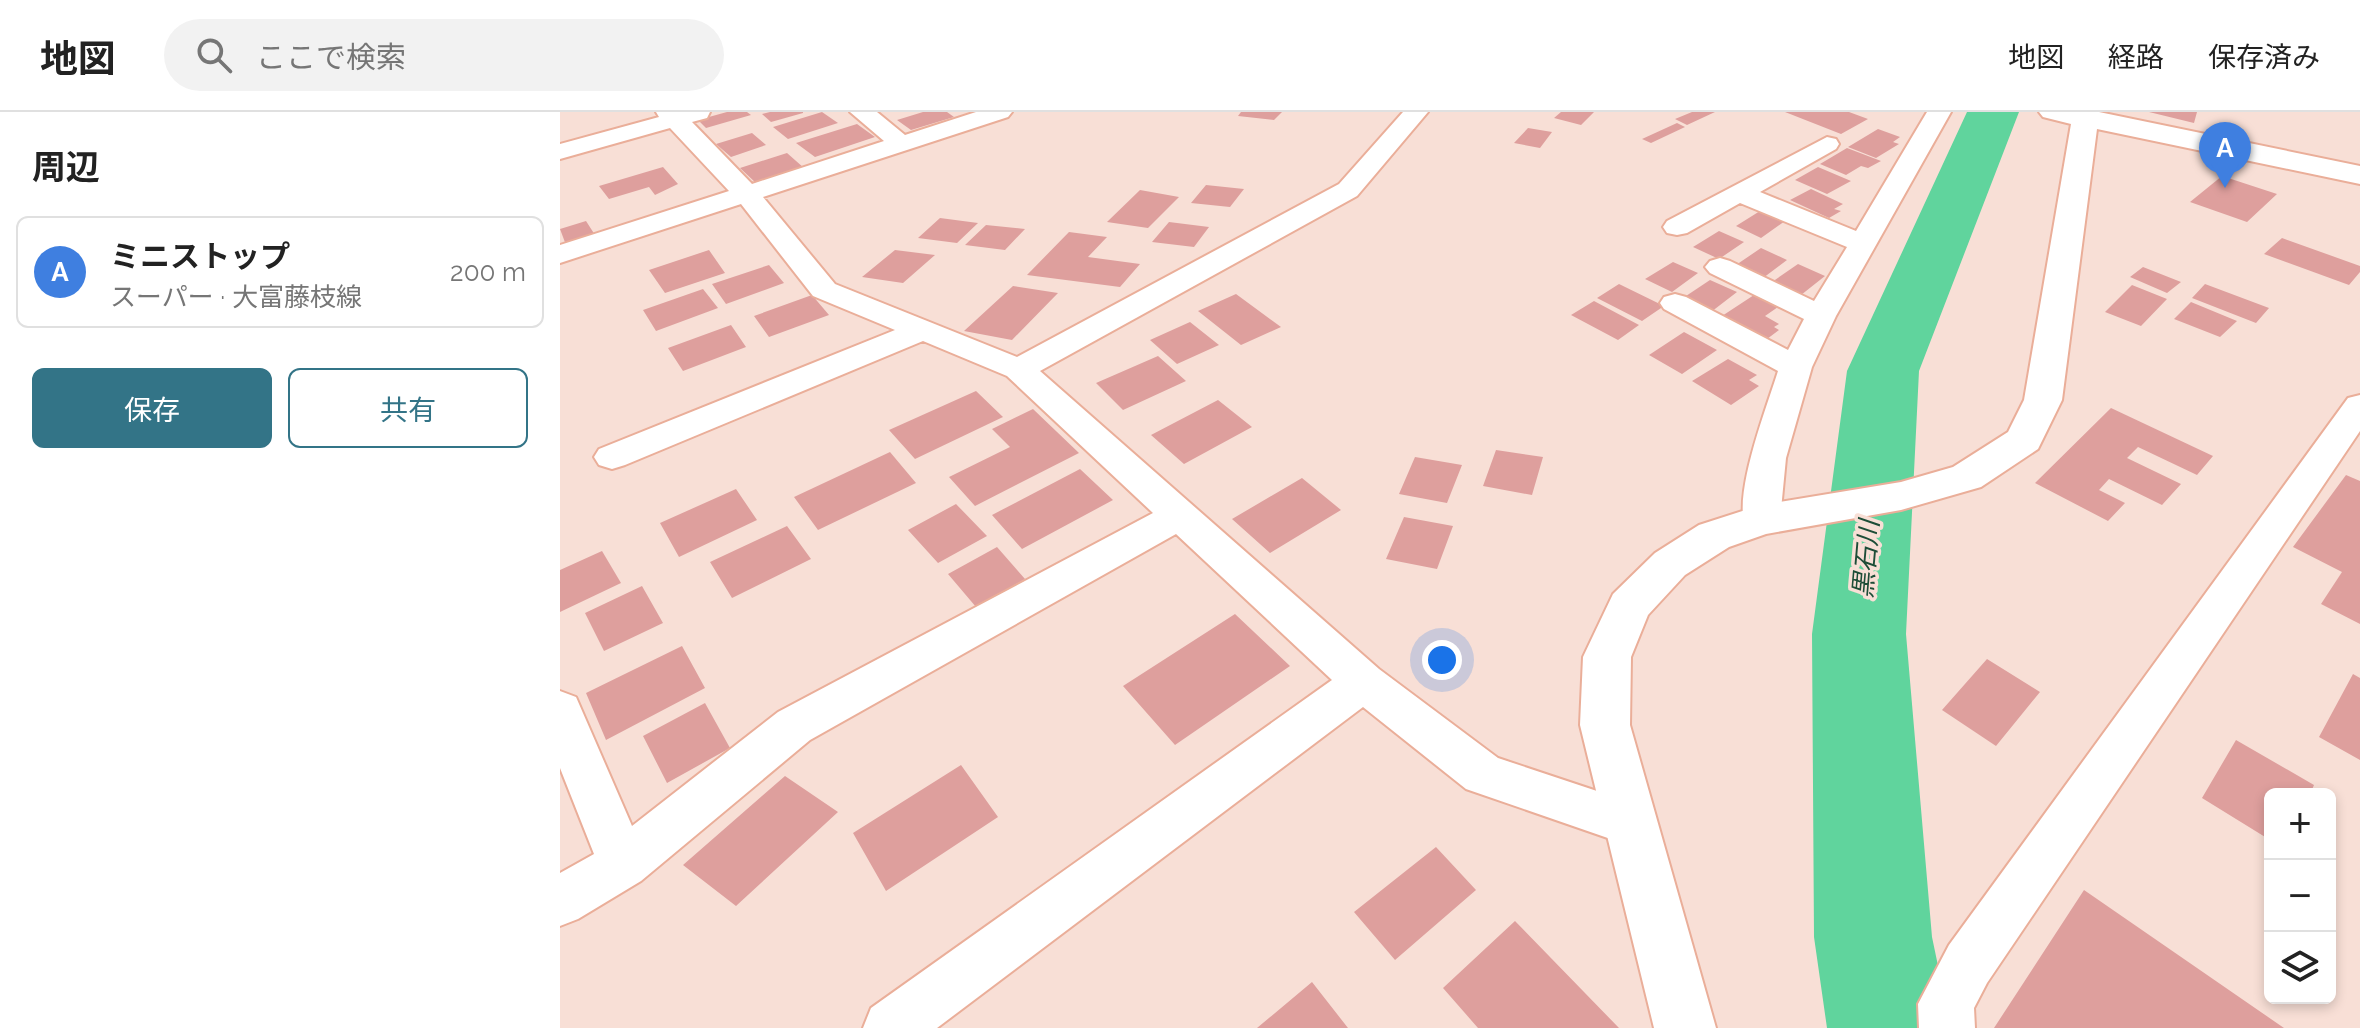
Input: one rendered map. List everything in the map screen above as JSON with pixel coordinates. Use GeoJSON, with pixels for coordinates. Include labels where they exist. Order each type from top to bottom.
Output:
{"type":"FeatureCollection","features":[{"type":"Feature","properties":{"kind":"street"},"geometry":{"type":"LineString","coordinates":[[862,112],[902,144]]}},
{"type":"Feature","properties":{"kind":"street"},"geometry":{"type":"LineString","coordinates":[[560,254],[1000,112]]}},
{"type":"Feature","properties":{"kind":"street"},"geometry":{"type":"LineString","coordinates":[[1019,369],[1348,190],[1416,112]]}},
{"type":"Feature","properties":{"kind":"street"},"geometry":{"type":"LineString","coordinates":[[1761,520],[1768,458],[1796,367],[1821,316],[1939,112]]}},
{"type":"Feature","properties":{"kind":"street"},"geometry":{"type":"LineString","coordinates":[[1685,1028],[1628,823],[1605,725],[1607,657],[1629,606],[1670,564],[1714,536],[1761,520],[1901,496],[1967,477],[2024,440],[2043,400],[2075,114],[2360,175]]}},
{"type":"Feature","properties":{"kind":"street"},"geometry":{"type":"LineString","coordinates":[[560,152],[680,116],[824,290],[1019,369],[1363,682],[1483,774],[1628,823]]}},
{"type":"Feature","properties":{"kind":"street"},"geometry":{"type":"LineString","coordinates":[[1677,227],[1827,144]]}},
{"type":"Feature","properties":{"kind":"street"},"geometry":{"type":"LineString","coordinates":[[1739,193],[1863,244]]}},
{"type":"Feature","properties":{"kind":"street"},"geometry":{"type":"LineString","coordinates":[[1720,267],[1821,316]]}},
{"type":"Feature","properties":{"kind":"street"},"geometry":{"type":"LineString","coordinates":[[1675,303],[1796,367]]}},
{"type":"Feature","properties":{"kind":"street"},"geometry":{"type":"LineString","coordinates":[[612,457],[923,330]]}},
{"type":"Feature","properties":{"kind":"street"},"geometry":{"type":"LineString","coordinates":[[1947,1028],[1946,1004],[1968,964],[2360,406]]}},
{"type":"Feature","properties":{"kind":"street"},"geometry":{"type":"LineString","coordinates":[[560,901],[623,864],[794,726],[1180,515]]}},
{"type":"Feature","properties":{"kind":"street"},"geometry":{"type":"LineString","coordinates":[[891,1028],[1363,682]]}},
{"type":"Feature","properties":{"kind":"street"},"geometry":{"type":"LineString","coordinates":[[560,710],[623,864]]}},
{"type":"Feature","properties":{"kind":"building"},"geometry":{"type":"Polygon","coordinates":[[[727,112],[747,112],[751,115],[706,128],[698,120],[727,112]]]}},
{"type":"Feature","properties":{"kind":"building"},"geometry":{"type":"Polygon","coordinates":[[[822,112],[838,123],[788,139],[773,127],[822,112]]]}},
{"type":"Feature","properties":{"kind":"building"},"geometry":{"type":"Polygon","coordinates":[[[923,112],[947,112],[954,117],[911,130],[897,120],[923,112]]]}},
{"type":"Feature","properties":{"kind":"building"},"geometry":{"type":"Polygon","coordinates":[[[1241,112],[1282,112],[1274,120],[1238,116],[1241,112]]]}},
{"type":"Feature","properties":{"kind":"building"},"geometry":{"type":"Polygon","coordinates":[[[1561,112],[1594,112],[1581,125],[1554,118],[1561,112]]]}},
{"type":"Feature","properties":{"kind":"building"},"geometry":{"type":"Polygon","coordinates":[[[1692,112],[1715,112],[1687,125],[1675,119],[1692,112]]]}},
{"type":"Feature","properties":{"kind":"building"},"geometry":{"type":"Polygon","coordinates":[[[1785,112],[1849,112],[1868,119],[1841,134],[1785,112]]]}},
{"type":"Feature","properties":{"kind":"building"},"geometry":{"type":"Polygon","coordinates":[[[2149,112],[2197,112],[2194,123],[2149,112]]]}},
{"type":"Feature","properties":{"kind":"building"},"geometry":{"type":"Polygon","coordinates":[[[803,113],[771,122],[762,114],[803,113]]]}},
{"type":"Feature","properties":{"kind":"building"},"geometry":{"type":"Polygon","coordinates":[[[1677,123],[1685,127],[1651,143],[1642,139],[1677,123]]]}},
{"type":"Feature","properties":{"kind":"building"},"geometry":{"type":"Polygon","coordinates":[[[857,124],[875,137],[815,157],[796,143],[857,124]]]}},
{"type":"Feature","properties":{"kind":"building"},"geometry":{"type":"Polygon","coordinates":[[[1528,128],[1552,132],[1540,148],[1514,143],[1528,128]]]}},
{"type":"Feature","properties":{"kind":"building"},"geometry":{"type":"Polygon","coordinates":[[[1878,129],[1900,137],[1893,142],[1899,144],[1876,158],[1848,147],[1878,129]]]}},
{"type":"Feature","properties":{"kind":"building"},"geometry":{"type":"Polygon","coordinates":[[[752,133],[766,145],[731,157],[716,144],[752,133]]]}},
{"type":"Feature","properties":{"kind":"building"},"geometry":{"type":"Polygon","coordinates":[[[1847,148],[1881,161],[1868,168],[1861,166],[1846,175],[1820,164],[1847,148]]]}},
{"type":"Feature","properties":{"kind":"building"},"geometry":{"type":"Polygon","coordinates":[[[787,153],[804,168],[757,184],[740,168],[787,153]]]}},
{"type":"Feature","properties":{"kind":"building"},"geometry":{"type":"Polygon","coordinates":[[[663,167],[678,184],[655,195],[649,187],[609,199],[599,186],[663,167]]]}},
{"type":"Feature","properties":{"kind":"building"},"geometry":{"type":"Polygon","coordinates":[[[1818,167],[1851,181],[1827,194],[1795,180],[1818,167]]]}},
{"type":"Feature","properties":{"kind":"building"},"geometry":{"type":"Polygon","coordinates":[[[2222,176],[2277,194],[2247,222],[2190,202],[2222,176]]]}},
{"type":"Feature","properties":{"kind":"building"},"geometry":{"type":"Polygon","coordinates":[[[1206,185],[1244,189],[1230,207],[1191,203],[1206,185]]]}},
{"type":"Feature","properties":{"kind":"building"},"geometry":{"type":"Polygon","coordinates":[[[1811,189],[1843,204],[1834,209],[1841,211],[1829,218],[1790,200],[1811,189]]]}},
{"type":"Feature","properties":{"kind":"building"},"geometry":{"type":"Polygon","coordinates":[[[1140,190],[1179,197],[1148,228],[1107,222],[1140,190]]]}},
{"type":"Feature","properties":{"kind":"building"},"geometry":{"type":"Polygon","coordinates":[[[1760,211],[1785,221],[1761,238],[1736,226],[1760,211]]]}},
{"type":"Feature","properties":{"kind":"building"},"geometry":{"type":"Polygon","coordinates":[[[940,218],[978,223],[957,243],[918,238],[940,218]]]}},
{"type":"Feature","properties":{"kind":"building"},"geometry":{"type":"Polygon","coordinates":[[[586,221],[595,235],[566,245],[560,229],[586,221]]]}},
{"type":"Feature","properties":{"kind":"building"},"geometry":{"type":"Polygon","coordinates":[[[1169,222],[1209,227],[1194,247],[1152,242],[1169,222]]]}},
{"type":"Feature","properties":{"kind":"building"},"geometry":{"type":"Polygon","coordinates":[[[986,225],[1025,229],[1005,250],[965,245],[986,225]]]}},
{"type":"Feature","properties":{"kind":"building"},"geometry":{"type":"Polygon","coordinates":[[[1719,231],[1744,242],[1719,259],[1693,247],[1719,231]]]}},
{"type":"Feature","properties":{"kind":"building"},"geometry":{"type":"Polygon","coordinates":[[[1069,232],[1107,237],[1088,257],[1140,264],[1120,287],[1027,275],[1069,232]]]}},
{"type":"Feature","properties":{"kind":"building"},"geometry":{"type":"Polygon","coordinates":[[[2282,238],[2360,266],[2360,272],[2349,285],[2264,254],[2282,238]]]}},
{"type":"Feature","properties":{"kind":"building"},"geometry":{"type":"Polygon","coordinates":[[[1761,248],[1787,260],[1763,278],[1736,265],[1761,248]]]}},
{"type":"Feature","properties":{"kind":"building"},"geometry":{"type":"Polygon","coordinates":[[[709,250],[725,273],[665,293],[649,270],[709,250]]]}},
{"type":"Feature","properties":{"kind":"building"},"geometry":{"type":"Polygon","coordinates":[[[895,250],[935,255],[903,283],[862,277],[895,250]]]}},
{"type":"Feature","properties":{"kind":"building"},"geometry":{"type":"Polygon","coordinates":[[[1673,262],[1698,273],[1672,292],[1645,279],[1673,262]]]}},
{"type":"Feature","properties":{"kind":"building"},"geometry":{"type":"Polygon","coordinates":[[[1798,264],[1825,276],[1801,295],[1772,282],[1798,264]]]}},
{"type":"Feature","properties":{"kind":"building"},"geometry":{"type":"Polygon","coordinates":[[[769,265],[784,283],[726,304],[712,284],[769,265]]]}},
{"type":"Feature","properties":{"kind":"building"},"geometry":{"type":"Polygon","coordinates":[[[2143,267],[2181,282],[2167,293],[2130,277],[2143,267]]]}},
{"type":"Feature","properties":{"kind":"building"},"geometry":{"type":"Polygon","coordinates":[[[1710,280],[1737,292],[1711,312],[1683,298],[1710,280]]]}},
{"type":"Feature","properties":{"kind":"building"},"geometry":{"type":"Polygon","coordinates":[[[1619,284],[1664,306],[1642,321],[1597,298],[1619,284]]]}},
{"type":"Feature","properties":{"kind":"building"},"geometry":{"type":"Polygon","coordinates":[[[2205,284],[2269,308],[2256,323],[2192,298],[2205,284]]]}},
{"type":"Feature","properties":{"kind":"building"},"geometry":{"type":"Polygon","coordinates":[[[2132,285],[2167,299],[2141,326],[2105,312],[2132,285]]]}},
{"type":"Feature","properties":{"kind":"building"},"geometry":{"type":"Polygon","coordinates":[[[1013,286],[1058,293],[1012,340],[964,331],[1013,286]]]}},
{"type":"Feature","properties":{"kind":"building"},"geometry":{"type":"Polygon","coordinates":[[[703,289],[718,308],[656,331],[643,310],[703,289]]]}},
{"type":"Feature","properties":{"kind":"building"},"geometry":{"type":"Polygon","coordinates":[[[1236,294],[1281,327],[1241,345],[1198,311],[1236,294]]]}},
{"type":"Feature","properties":{"kind":"building"},"geometry":{"type":"Polygon","coordinates":[[[812,295],[829,315],[769,337],[754,316],[812,295]]]}},
{"type":"Feature","properties":{"kind":"building"},"geometry":{"type":"Polygon","coordinates":[[[1754,295],[1778,307],[1765,316],[1779,324],[1774,327],[1779,330],[1767,339],[1722,316],[1754,295]]]}},
{"type":"Feature","properties":{"kind":"building"},"geometry":{"type":"Polygon","coordinates":[[[1594,301],[1639,325],[1618,340],[1571,315],[1594,301]]]}},
{"type":"Feature","properties":{"kind":"building"},"geometry":{"type":"Polygon","coordinates":[[[2191,302],[2237,321],[2220,337],[2174,319],[2191,302]]]}},
{"type":"Feature","properties":{"kind":"building"},"geometry":{"type":"Polygon","coordinates":[[[1190,322],[1219,345],[1177,364],[1150,340],[1190,322]]]}},
{"type":"Feature","properties":{"kind":"building"},"geometry":{"type":"Polygon","coordinates":[[[731,325],[746,347],[683,371],[668,348],[731,325]]]}},
{"type":"Feature","properties":{"kind":"building"},"geometry":{"type":"Polygon","coordinates":[[[1684,332],[1717,350],[1682,374],[1649,355],[1684,332]]]}},
{"type":"Feature","properties":{"kind":"building"},"geometry":{"type":"Polygon","coordinates":[[[1158,356],[1186,381],[1123,410],[1096,383],[1158,356]]]}},
{"type":"Feature","properties":{"kind":"building"},"geometry":{"type":"Polygon","coordinates":[[[1728,359],[1757,375],[1749,380],[1759,386],[1731,405],[1692,381],[1728,359]]]}},
{"type":"Feature","properties":{"kind":"building"},"geometry":{"type":"Polygon","coordinates":[[[976,391],[1003,417],[915,459],[889,430],[976,391]]]}},
{"type":"Feature","properties":{"kind":"building"},"geometry":{"type":"Polygon","coordinates":[[[1218,400],[1252,427],[1184,464],[1151,435],[1218,400]]]}},
{"type":"Feature","properties":{"kind":"building"},"geometry":{"type":"Polygon","coordinates":[[[2111,408],[2213,456],[2197,475],[2138,447],[2127,458],[2181,484],[2162,505],[2109,479],[2099,490],[2125,503],[2108,521],[2035,483],[2111,408]]]}},
{"type":"Feature","properties":{"kind":"building"},"geometry":{"type":"Polygon","coordinates":[[[1033,409],[1079,453],[975,506],[949,477],[1010,447],[992,429],[1033,409]]]}},
{"type":"Feature","properties":{"kind":"building"},"geometry":{"type":"Polygon","coordinates":[[[1496,450],[1543,457],[1532,495],[1483,486],[1496,450]]]}},
{"type":"Feature","properties":{"kind":"building"},"geometry":{"type":"Polygon","coordinates":[[[890,452],[916,483],[818,530],[794,497],[890,452]]]}},
{"type":"Feature","properties":{"kind":"building"},"geometry":{"type":"Polygon","coordinates":[[[1415,457],[1462,465],[1447,503],[1399,494],[1415,457]]]}},
{"type":"Feature","properties":{"kind":"building"},"geometry":{"type":"Polygon","coordinates":[[[1080,469],[1113,500],[1022,549],[992,515],[1080,469]]]}},
{"type":"Feature","properties":{"kind":"building"},"geometry":{"type":"Polygon","coordinates":[[[2346,475],[2360,481],[2360,624],[2321,604],[2342,572],[2293,547],[2346,475]]]}},
{"type":"Feature","properties":{"kind":"building"},"geometry":{"type":"Polygon","coordinates":[[[1302,478],[1341,510],[1270,553],[1232,519],[1302,478]]]}},
{"type":"Feature","properties":{"kind":"building"},"geometry":{"type":"Polygon","coordinates":[[[736,489],[757,520],[679,557],[660,523],[736,489]]]}},
{"type":"Feature","properties":{"kind":"building"},"geometry":{"type":"Polygon","coordinates":[[[956,504],[987,536],[938,563],[908,530],[956,504]]]}},
{"type":"Feature","properties":{"kind":"building"},"geometry":{"type":"Polygon","coordinates":[[[1404,517],[1453,526],[1437,569],[1386,559],[1404,517]]]}},
{"type":"Feature","properties":{"kind":"building"},"geometry":{"type":"Polygon","coordinates":[[[787,526],[811,559],[732,598],[710,562],[787,526]]]}},
{"type":"Feature","properties":{"kind":"building"},"geometry":{"type":"Polygon","coordinates":[[[997,547],[1025,579],[976,607],[948,574],[997,547]]]}},
{"type":"Feature","properties":{"kind":"building"},"geometry":{"type":"Polygon","coordinates":[[[602,551],[621,583],[560,612],[560,570],[602,551]]]}},
{"type":"Feature","properties":{"kind":"building"},"geometry":{"type":"Polygon","coordinates":[[[642,586],[663,623],[604,651],[585,613],[642,586]]]}},
{"type":"Feature","properties":{"kind":"building"},"geometry":{"type":"Polygon","coordinates":[[[1235,614],[1290,666],[1175,745],[1123,686],[1235,614]]]}},
{"type":"Feature","properties":{"kind":"building"},"geometry":{"type":"Polygon","coordinates":[[[682,646],[705,688],[606,740],[586,693],[682,646]]]}},
{"type":"Feature","properties":{"kind":"building"},"geometry":{"type":"Polygon","coordinates":[[[1987,659],[2040,692],[1996,746],[1942,710],[1987,659]]]}},
{"type":"Feature","properties":{"kind":"building"},"geometry":{"type":"Polygon","coordinates":[[[2353,674],[2360,678],[2360,760],[2319,737],[2353,674]]]}},
{"type":"Feature","properties":{"kind":"building"},"geometry":{"type":"Polygon","coordinates":[[[705,703],[730,748],[667,783],[643,736],[705,703]]]}},
{"type":"Feature","properties":{"kind":"building"},"geometry":{"type":"Polygon","coordinates":[[[2236,740],[2314,785],[2313,788],[2264,788],[2264,836],[2202,798],[2236,740]]]}},
{"type":"Feature","properties":{"kind":"building"},"geometry":{"type":"Polygon","coordinates":[[[961,765],[998,817],[886,891],[853,833],[961,765]]]}},
{"type":"Feature","properties":{"kind":"building"},"geometry":{"type":"Polygon","coordinates":[[[785,776],[838,812],[736,906],[683,865],[785,776]]]}},
{"type":"Feature","properties":{"kind":"building"},"geometry":{"type":"Polygon","coordinates":[[[1436,847],[1476,890],[1395,960],[1354,912],[1436,847]]]}},
{"type":"Feature","properties":{"kind":"building"},"geometry":{"type":"Polygon","coordinates":[[[2084,890],[2284,1028],[1994,1028],[2084,890]]]}},
{"type":"Feature","properties":{"kind":"building"},"geometry":{"type":"Polygon","coordinates":[[[1515,921],[1619,1028],[1478,1028],[1443,988],[1515,921]]]}},
{"type":"Feature","properties":{"kind":"building"},"geometry":{"type":"Polygon","coordinates":[[[1312,982],[1348,1028],[1257,1028],[1312,982]]]}},
{"type":"Feature","properties":{"kind":"waterway","name":"黒石川"},"geometry":{"type":"LineString","coordinates":[[1889,1028],[1873,937],[1859,634],[1883,371],[1993,112]]}},
{"type":"Feature","properties":{"kind":"place","name":"ミニストップ"},"geometry":{"type":"Point","coordinates":[2225,188]}}]}
